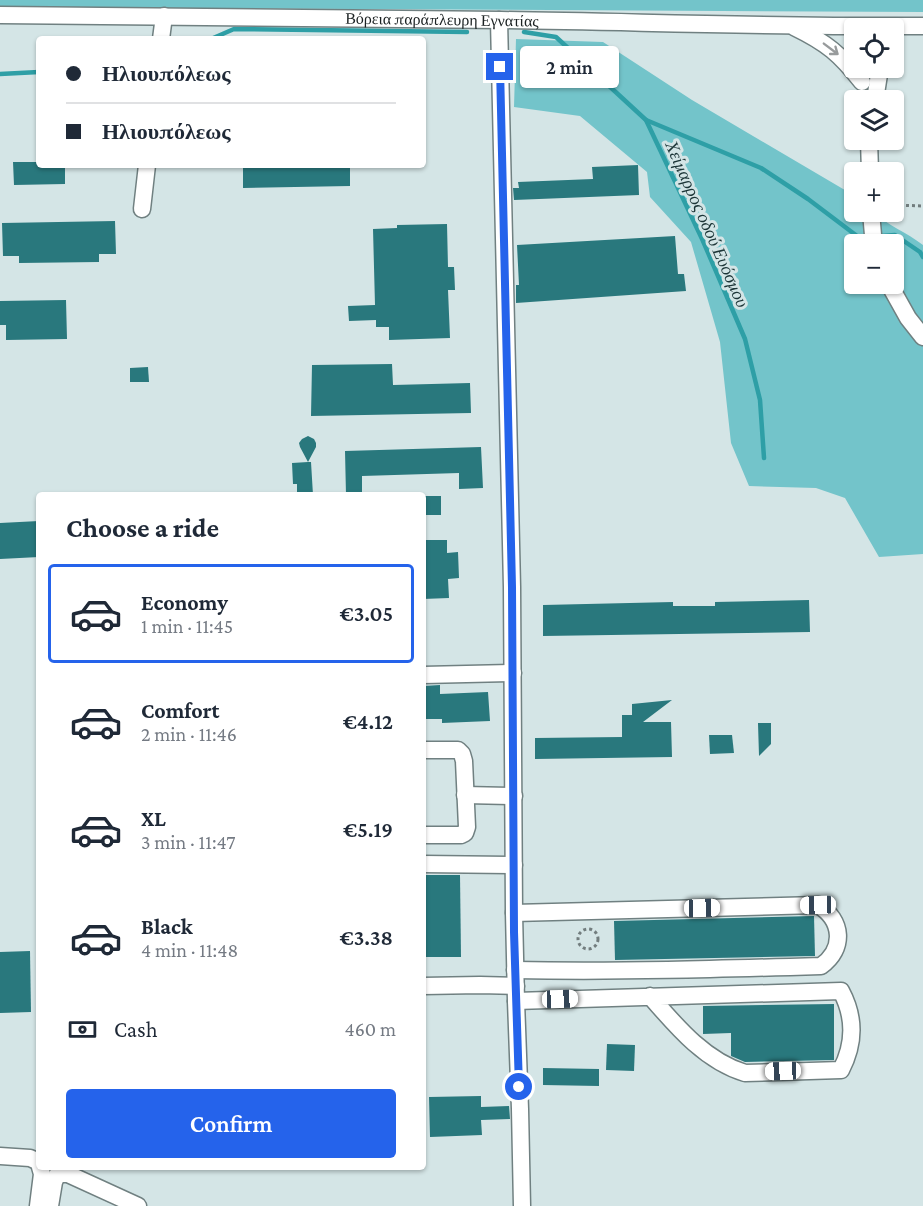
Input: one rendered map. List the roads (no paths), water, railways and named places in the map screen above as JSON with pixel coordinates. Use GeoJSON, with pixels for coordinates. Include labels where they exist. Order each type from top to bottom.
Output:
{"type":"FeatureCollection","features":[{"type":"Feature","properties":{"kind":"street","name":"Βόρεια παράπλευρη Εγνατίας"},"geometry":{"type":"LineString","coordinates":[[0,15],[499,20],[844,28]]}},
{"type":"Feature","properties":{"kind":"street"},"geometry":{"type":"LineString","coordinates":[[161,36],[164,16]]}},
{"type":"Feature","properties":{"kind":"street"},"geometry":{"type":"LineString","coordinates":[[499,20],[513,673],[515,985],[522,1206]]}},
{"type":"Feature","properties":{"kind":"street"},"geometry":{"type":"LineString","coordinates":[[791,26],[829,47],[844,60]]}},
{"type":"Feature","properties":{"kind":"street","name":"Βόρεια παράπλευρη Εγνατίας"},"geometry":{"type":"LineString","coordinates":[[904,27],[923,26]]}},
{"type":"Feature","properties":{"kind":"street"},"geometry":{"type":"LineString","coordinates":[[142,209],[147,168]]}},
{"type":"Feature","properties":{"kind":"street"},"geometry":{"type":"LineString","coordinates":[[895,294],[908,318],[923,337]]}},
{"type":"Feature","properties":{"kind":"street"},"geometry":{"type":"LineString","coordinates":[[426,675],[513,673]]}},
{"type":"Feature","properties":{"kind":"street"},"geometry":{"type":"LineString","coordinates":[[426,750],[458,750],[462,754],[467,828],[465,833],[460,835],[426,835]]}},
{"type":"Feature","properties":{"kind":"street"},"geometry":{"type":"LineString","coordinates":[[465,795],[514,796]]}},
{"type":"Feature","properties":{"kind":"street"},"geometry":{"type":"LineString","coordinates":[[426,864],[514,865]]}},
{"type":"Feature","properties":{"kind":"street"},"geometry":{"type":"LineString","coordinates":[[514,913],[818,905],[831,915],[838,936],[835,950],[821,966],[620,971],[515,985]]}},
{"type":"Feature","properties":{"kind":"street"},"geometry":{"type":"LineString","coordinates":[[426,986],[515,985],[650,996],[841,991],[851,1020],[849,1051],[841,1070],[745,1072],[730,1068],[694,1043],[650,996]]}},
{"type":"Feature","properties":{"kind":"street"},"geometry":{"type":"LineString","coordinates":[[0,1156],[30,1158],[36,1161]]}},
{"type":"Feature","properties":{"kind":"street"},"geometry":{"type":"LineString","coordinates":[[38,1206],[41,1170]]}},
{"type":"Feature","properties":{"kind":"street"},"geometry":{"type":"LineString","coordinates":[[50,1206],[54,1182],[57,1175],[62,1174],[68,1174],[138,1206]]}},
{"type":"Feature","properties":{"kind":"waterway"},"geometry":{"type":"LineString","coordinates":[[218,36],[234,29],[467,32]]}},
{"type":"Feature","properties":{"kind":"waterway","name":"Χείμαρρος οδού Ευόσμου"},"geometry":{"type":"LineString","coordinates":[[524,32],[556,37],[646,120],[703,241],[745,339],[760,400],[764,458]]}},
{"type":"Feature","properties":{"kind":"waterway"},"geometry":{"type":"LineString","coordinates":[[0,74],[36,72]]}},
{"type":"Feature","properties":{"kind":"waterway"},"geometry":{"type":"LineString","coordinates":[[646,120],[761,168],[808,199],[854,234]]}},
{"type":"Feature","properties":{"kind":"waterway","name":"Χείμαρρος οδού Ευόσμου"},"geometry":{"type":"LineString","coordinates":[[904,241],[920,252],[923,257]]}}]}
